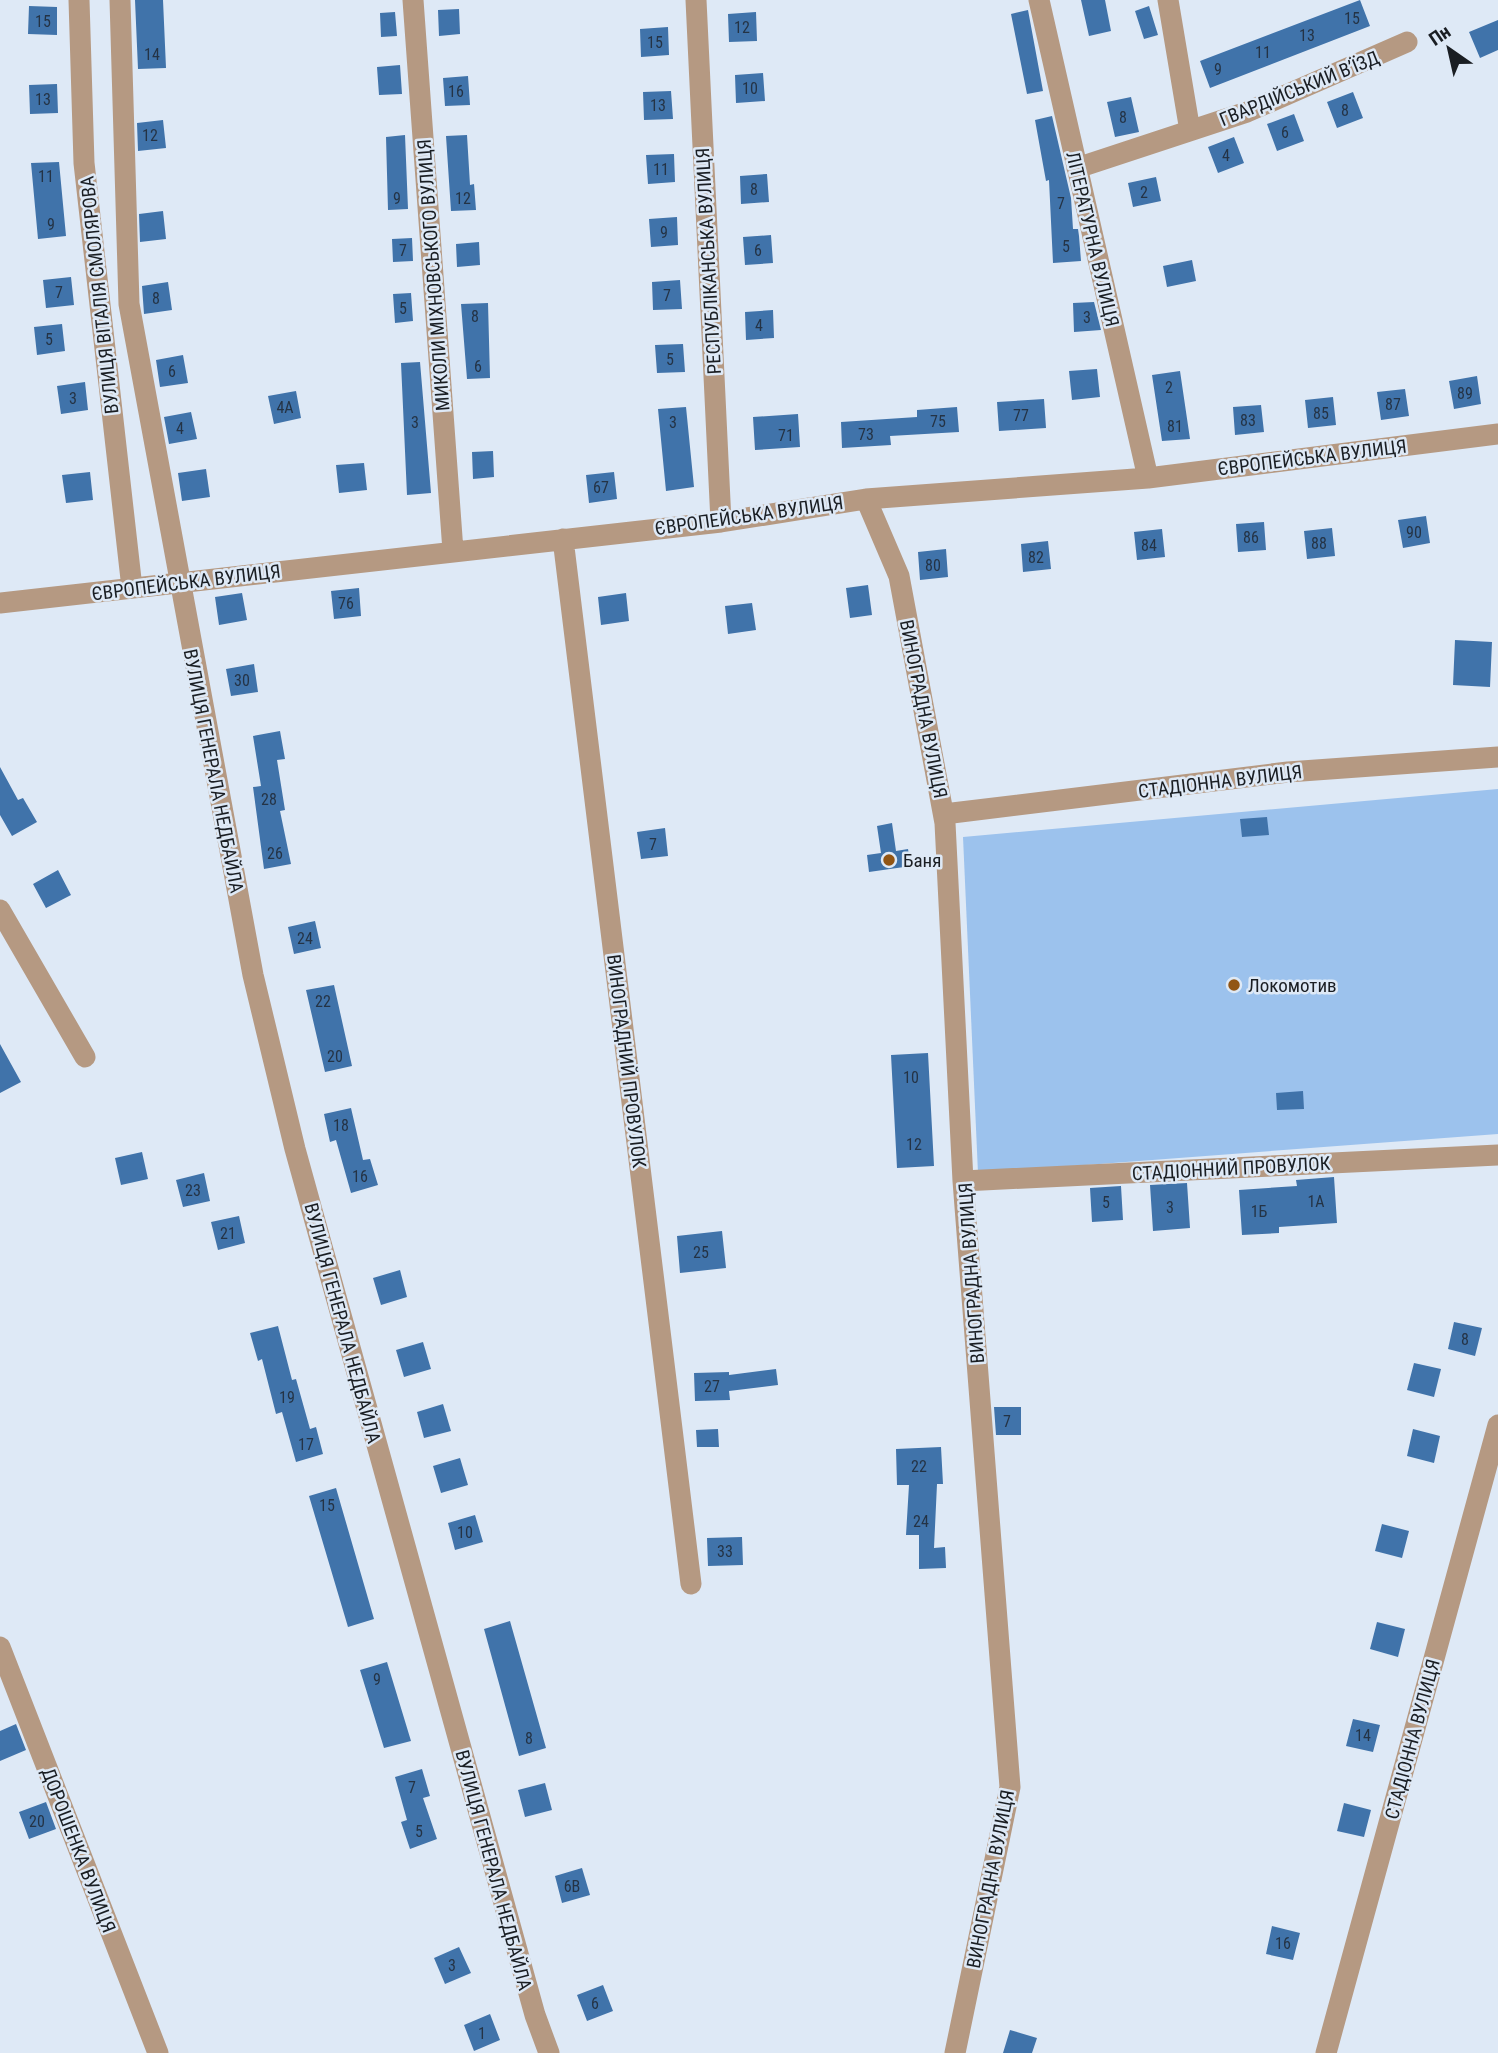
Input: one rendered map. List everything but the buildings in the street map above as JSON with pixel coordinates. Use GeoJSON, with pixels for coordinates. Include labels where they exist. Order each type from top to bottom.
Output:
{"type":"FeatureCollection","features":[{"type":"Feature","properties":{"kind":"street","name":"ВУЛИЦЯ ВІТАЛІЯ СМОЛЯРОВА"},"geometry":{"type":"LineString","coordinates":[[79,0],[84,163],[132,588]]}},
{"type":"Feature","properties":{"kind":"street","name":"ВУЛИЦЯ ВІТАЛІЯ СМОЛЯРОВА"},"geometry":{"type":"LineString","coordinates":[[120,0],[129,304],[178,583]]}},
{"type":"Feature","properties":{"kind":"street","name":"МИКОЛИ МІХНОВСЬКОГО ВУЛИЦЯ"},"geometry":{"type":"LineString","coordinates":[[413,0],[453,551]]}},
{"type":"Feature","properties":{"kind":"street","name":"РЕСПУБЛІКАНСЬКА ВУЛИЦЯ"},"geometry":{"type":"LineString","coordinates":[[696,0],[721,522]]}},
{"type":"Feature","properties":{"kind":"street","name":"ЛІТЕРАТУРНА ВУЛИЦЯ"},"geometry":{"type":"LineString","coordinates":[[1039,0],[1148,478]]}},
{"type":"Feature","properties":{"kind":"street"},"geometry":{"type":"LineString","coordinates":[[1168,0],[1190,131]]}},
{"type":"Feature","properties":{"kind":"street","name":"ГВАРДІЙСЬКИЙ В’ЇЗД"},"geometry":{"type":"LineString","coordinates":[[1077,168],[1247,113],[1407,42]]}},
{"type":"Feature","properties":{"kind":"street","name":"ЄВРОПЕЙСЬКА ВУЛИЦЯ"},"geometry":{"type":"LineString","coordinates":[[0,603],[721,522],[866,499],[1148,478],[1498,434]]}},
{"type":"Feature","properties":{"kind":"street","name":"ВИНОГРАДНА ВУЛИЦЯ"},"geometry":{"type":"LineString","coordinates":[[866,499],[899,576],[944,814],[963,1181],[1010,1787],[955,2053]]}},
{"type":"Feature","properties":{"kind":"street","name":"ВИНОГРАДНИЙ ПРОВУЛОК"},"geometry":{"type":"LineString","coordinates":[[563,539],[691,1584]]}},
{"type":"Feature","properties":{"kind":"street","name":"ВУЛИЦЯ ГЕНЕРАЛА НЕДБАЙЛА"},"geometry":{"type":"LineString","coordinates":[[178,583],[253,975],[295,1149],[535,2015],[549,2053]]}},
{"type":"Feature","properties":{"kind":"street","name":"СТАДІОННА ВУЛИЦЯ"},"geometry":{"type":"LineString","coordinates":[[944,814],[1289,772],[1498,757]]}},
{"type":"Feature","properties":{"kind":"street"},"geometry":{"type":"LineString","coordinates":[[0,910],[85,1057]]}},
{"type":"Feature","properties":{"kind":"street","name":"СТАДІОННИЙ ПРОВУЛОК"},"geometry":{"type":"LineString","coordinates":[[963,1181],[1498,1154]]}},
{"type":"Feature","properties":{"kind":"street","name":"СТАДІОННА ВУЛИЦЯ"},"geometry":{"type":"LineString","coordinates":[[1326,2053],[1498,1425]]}},
{"type":"Feature","properties":{"kind":"street","name":"ДОРОШЕНКА ВУЛИЦЯ"},"geometry":{"type":"LineString","coordinates":[[0,1647],[158,2053]]}},
{"type":"Feature","properties":{"kind":"shaded area","name":"Локомотив"},"geometry":{"type":"Polygon","coordinates":[[[1498,789],[1498,1134],[978,1173],[963,837],[1498,789]]]}},
{"type":"Feature","properties":{"kind":"place","name":"Баня"},"geometry":{"type":"Point","coordinates":[889,860]}},
{"type":"Feature","properties":{"kind":"place","name":"Локомотив"},"geometry":{"type":"Point","coordinates":[1234,985]}}]}
